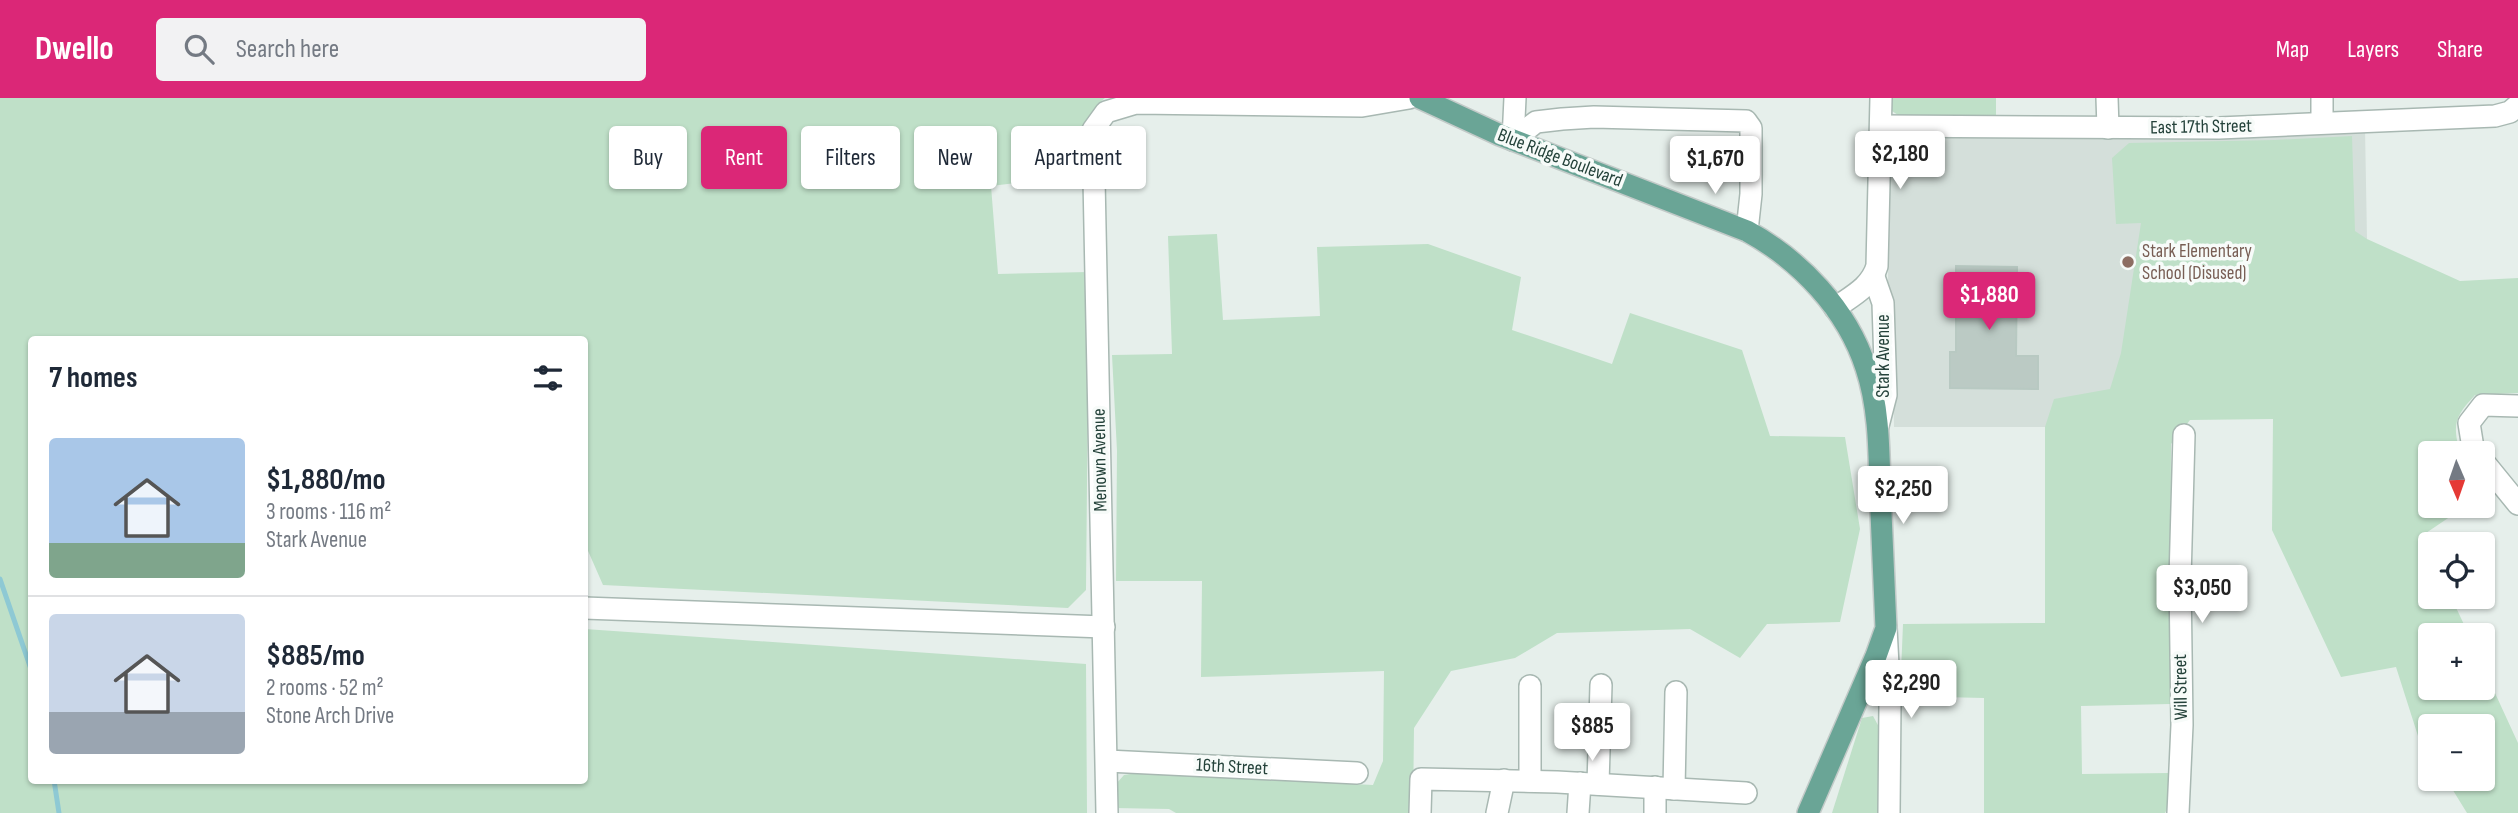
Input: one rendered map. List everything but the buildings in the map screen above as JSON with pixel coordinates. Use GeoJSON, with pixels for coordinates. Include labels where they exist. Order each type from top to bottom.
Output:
{"type":"FeatureCollection","features":[{"type":"Feature","properties":{"kind":"main road","name":"Blue Ridge Boulevard"},"geometry":{"type":"LineString","coordinates":[[1420,98],[1513,140],[1746,230],[1768,242],[1800,267],[1850,331],[1867,369],[1878,426]]}},
{"type":"Feature","properties":{"kind":"main road","name":"Stark Avenue"},"geometry":{"type":"LineString","coordinates":[[1878,426],[1886,628]]}},
{"type":"Feature","properties":{"kind":"main road"},"geometry":{"type":"LineString","coordinates":[[1808,813],[1886,628]]}},
{"type":"Feature","properties":{"kind":"street","name":"Menown Avenue"},"geometry":{"type":"LineString","coordinates":[[1107,813],[1093,130],[1106,112],[1136,103],[1362,106],[1409,98]]}},
{"type":"Feature","properties":{"kind":"street"},"geometry":{"type":"LineString","coordinates":[[1513,140],[1515,98]]}},
{"type":"Feature","properties":{"kind":"street","name":"Stark Avenue"},"geometry":{"type":"LineString","coordinates":[[1835,309],[1865,287],[1874,277],[1877,266],[1881,98]]}},
{"type":"Feature","properties":{"kind":"street"},"geometry":{"type":"LineString","coordinates":[[2107,98],[2108,128]]}},
{"type":"Feature","properties":{"kind":"street"},"geometry":{"type":"LineString","coordinates":[[2322,98],[2322,122]]}},
{"type":"Feature","properties":{"kind":"street","name":"East 17th Street"},"geometry":{"type":"LineString","coordinates":[[1881,126],[2219,128],[2496,116],[2510,112],[2518,105]]}},
{"type":"Feature","properties":{"kind":"street"},"geometry":{"type":"LineString","coordinates":[[1513,140],[1536,122],[1562,119],[1594,117],[1746,121],[1751,128],[1751,194],[1746,230]]}},
{"type":"Feature","properties":{"kind":"street","name":"Stark Avenue"},"geometry":{"type":"LineString","coordinates":[[1874,277],[1883,303],[1886,395],[1878,426]]}},
{"type":"Feature","properties":{"kind":"street"},"geometry":{"type":"LineString","coordinates":[[2472,441],[2469,423],[2483,405],[2518,406]]}},
{"type":"Feature","properties":{"kind":"street","name":"Will Street"},"geometry":{"type":"LineString","coordinates":[[2178,813],[2182,725],[2180,579],[2185,435]]}},
{"type":"Feature","properties":{"kind":"street"},"geometry":{"type":"LineString","coordinates":[[2496,477],[2518,504]]}},
{"type":"Feature","properties":{"kind":"street"},"geometry":{"type":"LineString","coordinates":[[588,608],[1104,627]]}},
{"type":"Feature","properties":{"kind":"street","name":"Stark Avenue"},"geometry":{"type":"LineString","coordinates":[[1886,628],[1890,703],[1889,813]]}},
{"type":"Feature","properties":{"kind":"street"},"geometry":{"type":"LineString","coordinates":[[1530,685],[1530,781]]}},
{"type":"Feature","properties":{"kind":"street"},"geometry":{"type":"LineString","coordinates":[[1578,813],[1589,783],[1601,685]]}},
{"type":"Feature","properties":{"kind":"street"},"geometry":{"type":"LineString","coordinates":[[1655,813],[1664,788],[1675,692]]}},
{"type":"Feature","properties":{"kind":"street","name":"16th Street"},"geometry":{"type":"LineString","coordinates":[[1107,761],[1357,773]]}},
{"type":"Feature","properties":{"kind":"street"},"geometry":{"type":"LineString","coordinates":[[1420,813],[1421,779],[1435,778],[1589,783],[1746,793]]}},
{"type":"Feature","properties":{"kind":"street"},"geometry":{"type":"LineString","coordinates":[[1497,813],[1504,780]]}},
{"type":"Feature","properties":{"kind":"shaded area","name":"Stark Elementary School (Disused)"},"geometry":{"type":"Polygon","coordinates":[[[2365,128],[2370,404],[2173,407],[2172,427],[1894,427],[1892,313],[1888,285],[1889,156],[1896,142],[1907,136],[2365,128]]]}},
{"type":"Feature","properties":{"kind":"green space"},"geometry":{"type":"Polygon","coordinates":[[[0,98],[1105,98],[1097,105],[1088,126],[1011,126],[1011,184],[997,185],[997,126],[914,126],[914,189],[991,189],[998,274],[1089,272],[1086,590],[1068,608],[603,585],[588,551],[588,336],[28,336],[28,784],[588,784],[588,629],[1086,664],[1087,813],[0,813],[0,98]]]}},
{"type":"Feature","properties":{"kind":"green space"},"geometry":{"type":"Polygon","coordinates":[[[1890,98],[1996,98],[1996,118],[1901,117],[1892,111],[1890,98]]]}},
{"type":"Feature","properties":{"kind":"green space"},"geometry":{"type":"Polygon","coordinates":[[[2352,136],[2355,231],[2460,281],[2518,278],[2518,393],[2475,395],[2459,415],[2456,427],[2457,441],[2418,441],[2418,518],[2448,518],[2427,532],[2418,532],[2418,609],[2457,609],[2463,623],[2418,623],[2418,700],[2495,700],[2495,693],[2518,743],[2518,813],[2467,813],[2453,791],[2495,791],[2495,714],[2418,714],[2418,736],[2396,667],[2341,677],[2272,530],[2273,419],[2190,420],[2171,444],[2170,704],[2081,706],[2082,774],[2169,773],[2165,813],[1984,813],[1984,698],[1900,696],[1903,624],[2045,623],[2045,427],[2054,399],[2110,389],[2121,353],[2141,223],[2116,224],[2112,158],[2129,143],[2352,136]]]}},
{"type":"Feature","properties":{"kind":"green space"},"geometry":{"type":"Polygon","coordinates":[[[1217,234],[1223,320],[1320,316],[1317,247],[1428,244],[1521,277],[1512,330],[1612,364],[1630,313],[1742,350],[1770,436],[1845,437],[1860,529],[1840,622],[1767,624],[1740,658],[1690,629],[1557,633],[1515,658],[1451,671],[1414,728],[1413,813],[1176,813],[1169,809],[1114,808],[1116,784],[1124,775],[1137,773],[1373,785],[1383,761],[1384,671],[1201,677],[1202,581],[1116,581],[1117,451],[1112,355],[1172,354],[1168,236],[1217,234]]]}},
{"type":"Feature","properties":{"kind":"green space"},"geometry":{"type":"Polygon","coordinates":[[[1873,716],[1879,727],[1879,813],[1832,813],[1862,718],[1873,716]]]}},
{"type":"Feature","properties":{"kind":"waterway"},"geometry":{"type":"LineString","coordinates":[[0,579],[28,660]]}},
{"type":"Feature","properties":{"kind":"waterway"},"geometry":{"type":"LineString","coordinates":[[55,784],[59,813]]}},
{"type":"Feature","properties":{"kind":"place","name":"Stark Elementary School (Disused)"},"geometry":{"type":"Point","coordinates":[2128,262]}}]}
